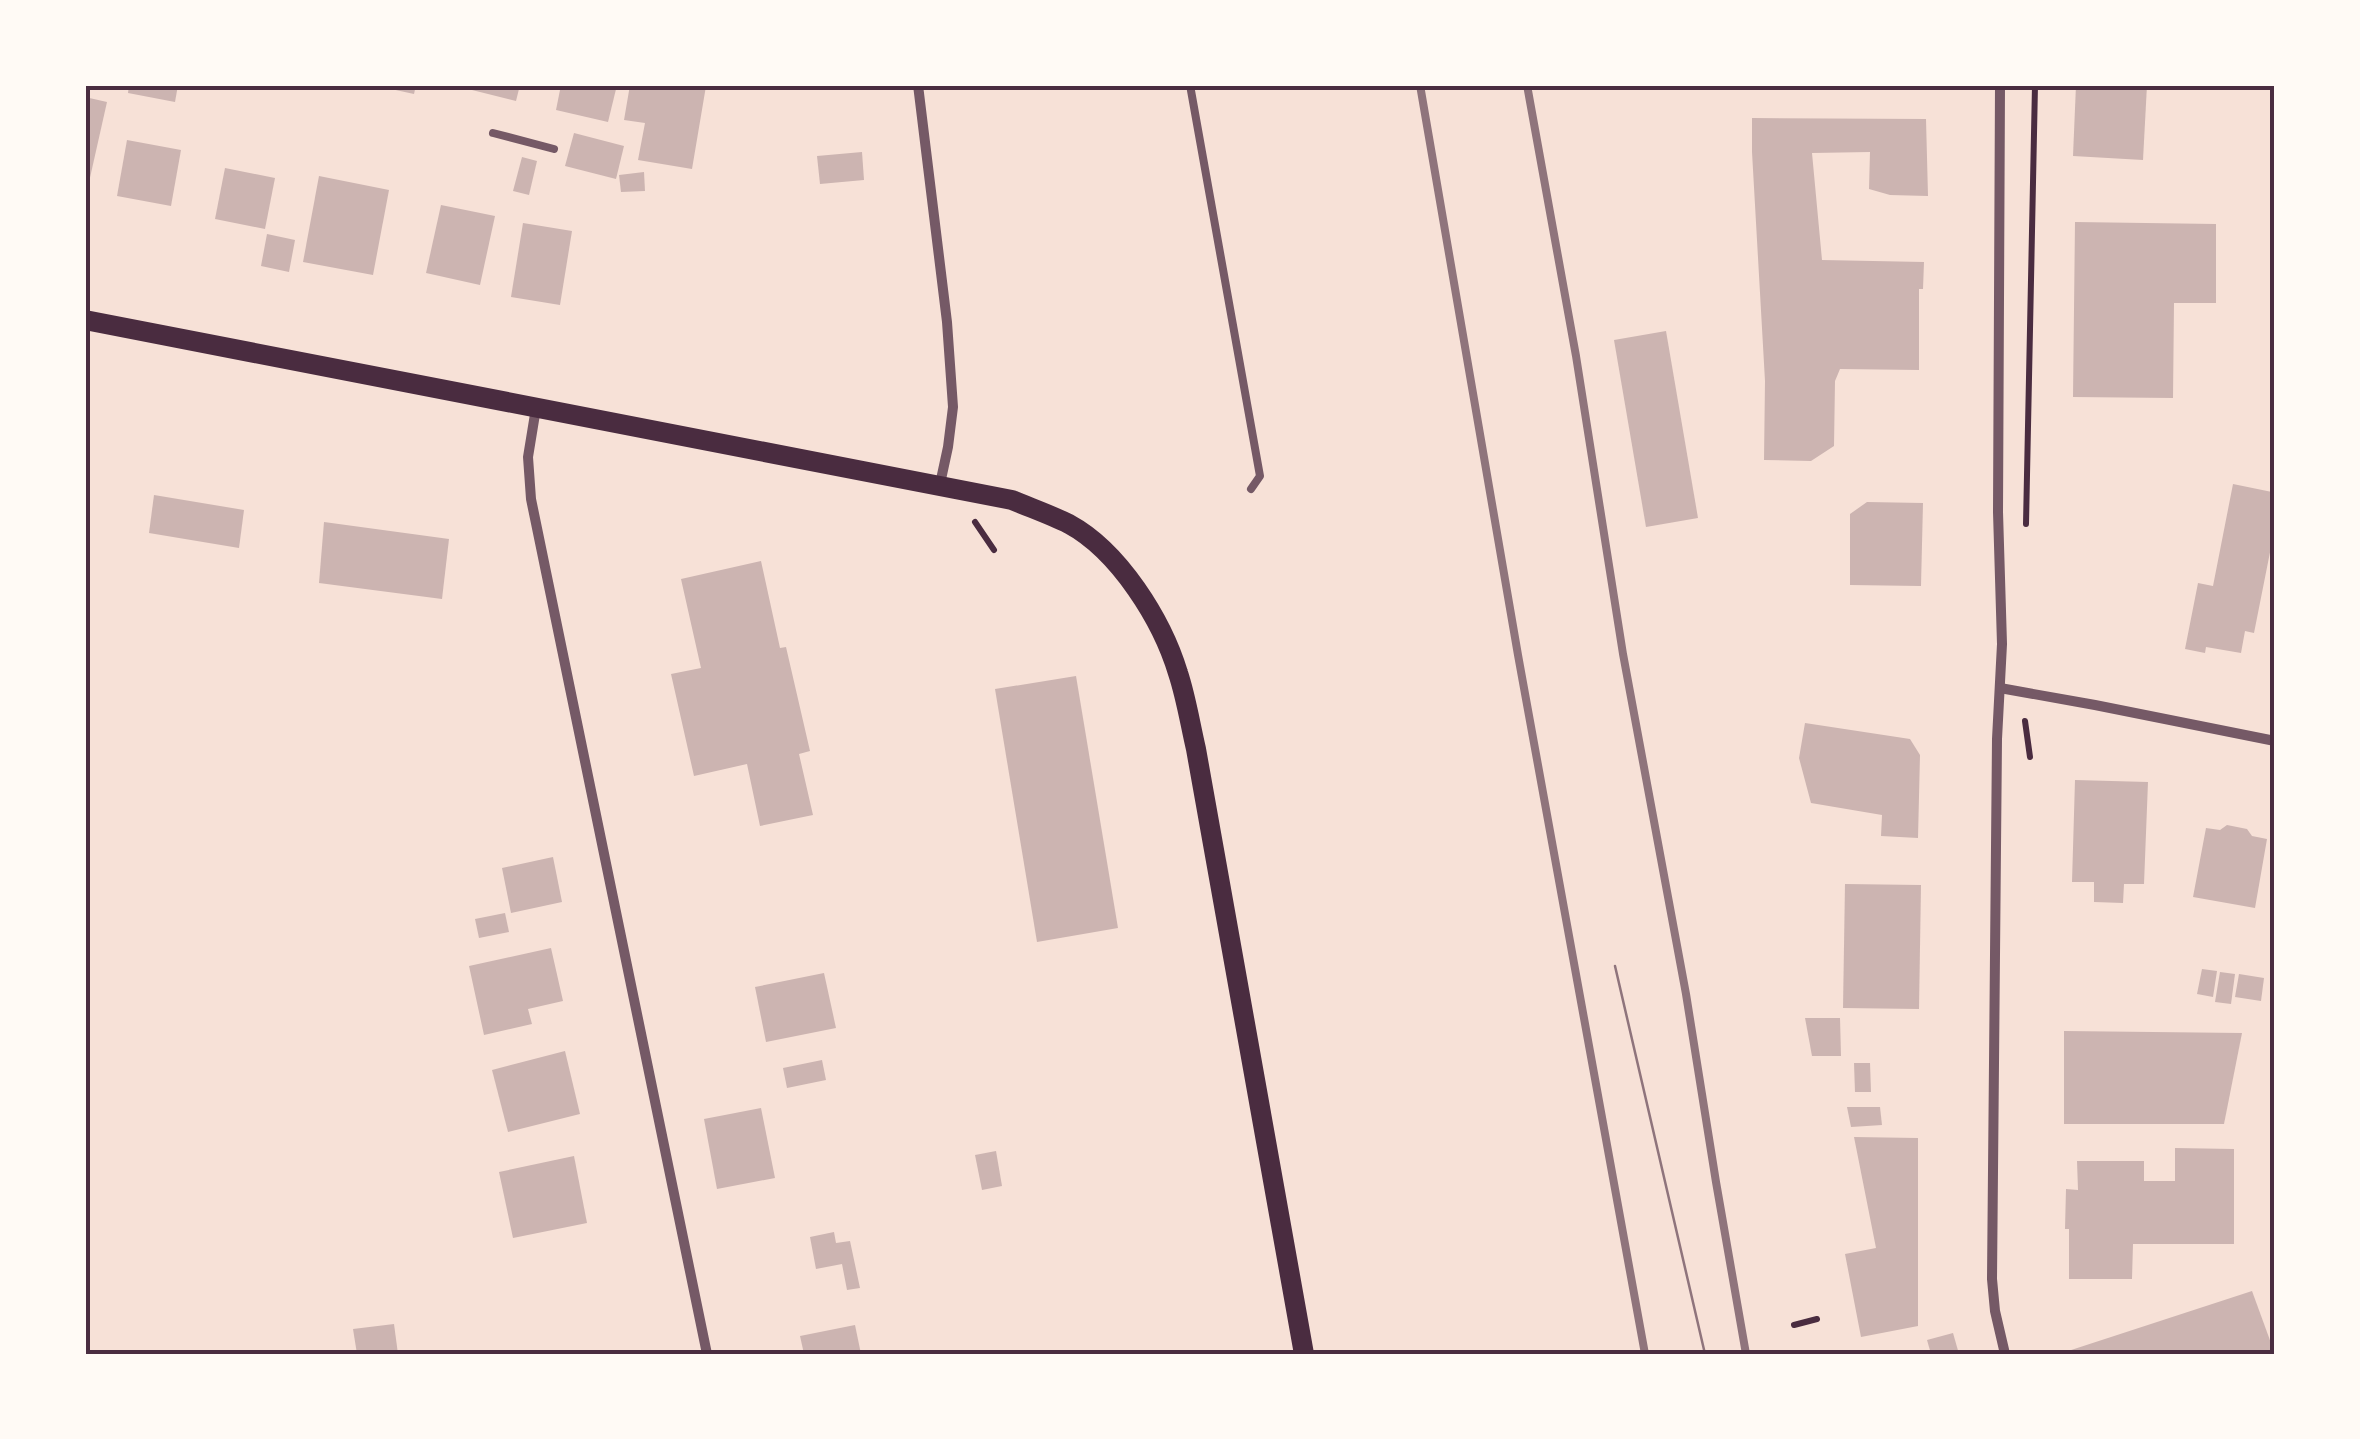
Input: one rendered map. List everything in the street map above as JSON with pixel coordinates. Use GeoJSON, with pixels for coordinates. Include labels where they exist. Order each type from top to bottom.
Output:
{"type":"FeatureCollection","features":[{"type":"Feature","properties":{"kind":"main road"},"geometry":{"type":"LineString","coordinates":[[85,320],[940,484],[1012,500],[1072,526],[1118,566],[1158,622],[1178,672],[1196,749],[1304,1354]]}},
{"type":"Feature","properties":{"kind":"street"},"geometry":{"type":"LineString","coordinates":[[918,85],[948,322],[953,407],[940,484]]}},
{"type":"Feature","properties":{"kind":"street"},"geometry":{"type":"LineString","coordinates":[[2000,85],[1998,512],[2002,644],[1996,754],[1992,1279],[1994,1310],[2005,1354]]}},
{"type":"Feature","properties":{"kind":"street"},"geometry":{"type":"LineString","coordinates":[[536,408],[528,457],[531,499],[707,1354]]}},
{"type":"Feature","properties":{"kind":"street"},"geometry":{"type":"LineString","coordinates":[[2000,688],[2275,741]]}},
{"type":"Feature","properties":{"kind":"lane"},"geometry":{"type":"LineString","coordinates":[[1190,85],[1260,476],[1252,488]]}},
{"type":"Feature","properties":{"kind":"lane"},"geometry":{"type":"LineString","coordinates":[[493,134],[554,149]]}},
{"type":"Feature","properties":{"kind":"path"},"geometry":{"type":"LineString","coordinates":[[2026,541],[2035,85]]}},
{"type":"Feature","properties":{"kind":"path"},"geometry":{"type":"LineString","coordinates":[[2022,692],[2030,757]]}},
{"type":"Feature","properties":{"kind":"path"},"geometry":{"type":"LineString","coordinates":[[1794,1325],[1817,1320]]}},
{"type":"Feature","properties":{"kind":"building"},"geometry":{"type":"Polygon","coordinates":[[[129,85],[178,85],[175,102],[128,93],[129,85]]]}},
{"type":"Feature","properties":{"kind":"building"},"geometry":{"type":"Polygon","coordinates":[[[392,85],[416,85],[414,94],[391,89],[392,85]]]}},
{"type":"Feature","properties":{"kind":"building"},"geometry":{"type":"Polygon","coordinates":[[[474,85],[520,85],[516,101],[472,90],[474,85]]]}},
{"type":"Feature","properties":{"kind":"building"},"geometry":{"type":"Polygon","coordinates":[[[561,85],[617,85],[608,122],[556,110],[561,85]]]}},
{"type":"Feature","properties":{"kind":"building"},"geometry":{"type":"Polygon","coordinates":[[[630,85],[706,86],[692,169],[638,160],[645,123],[624,120],[630,85]]]}},
{"type":"Feature","properties":{"kind":"building"},"geometry":{"type":"Polygon","coordinates":[[[2076,85],[2147,85],[2143,160],[2073,156],[2076,85]]]}},
{"type":"Feature","properties":{"kind":"building"},"geometry":{"type":"Polygon","coordinates":[[[85,97],[107,102],[87,191],[85,191],[85,97]]]}},
{"type":"Feature","properties":{"kind":"building"},"geometry":{"type":"Polygon","coordinates":[[[1752,118],[1926,119],[1928,196],[1890,195],[1869,189],[1870,152],[1812,153],[1822,260],[1924,262],[1923,289],[1919,289],[1919,370],[1840,369],[1835,381],[1834,446],[1811,461],[1764,460],[1765,381],[1752,118]]]}},
{"type":"Feature","properties":{"kind":"building"},"geometry":{"type":"Polygon","coordinates":[[[574,133],[624,146],[616,179],[565,166],[574,133]]]}},
{"type":"Feature","properties":{"kind":"building"},"geometry":{"type":"Polygon","coordinates":[[[127,140],[181,150],[171,206],[117,196],[127,140]]]}},
{"type":"Feature","properties":{"kind":"building"},"geometry":{"type":"Polygon","coordinates":[[[862,152],[864,180],[820,184],[817,156],[862,152]]]}},
{"type":"Feature","properties":{"kind":"building"},"geometry":{"type":"Polygon","coordinates":[[[522,157],[537,161],[529,195],[513,191],[522,157]]]}},
{"type":"Feature","properties":{"kind":"building"},"geometry":{"type":"Polygon","coordinates":[[[225,168],[275,178],[265,229],[215,219],[225,168]]]}},
{"type":"Feature","properties":{"kind":"building"},"geometry":{"type":"Polygon","coordinates":[[[644,172],[645,191],[621,192],[619,175],[644,172]]]}},
{"type":"Feature","properties":{"kind":"building"},"geometry":{"type":"Polygon","coordinates":[[[319,176],[389,190],[373,275],[303,262],[319,176]]]}},
{"type":"Feature","properties":{"kind":"building"},"geometry":{"type":"Polygon","coordinates":[[[441,205],[495,216],[480,285],[426,273],[441,205]]]}},
{"type":"Feature","properties":{"kind":"building"},"geometry":{"type":"Polygon","coordinates":[[[2075,222],[2216,224],[2216,303],[2174,303],[2173,398],[2073,397],[2075,222]]]}},
{"type":"Feature","properties":{"kind":"building"},"geometry":{"type":"Polygon","coordinates":[[[523,223],[572,231],[560,305],[511,297],[523,223]]]}},
{"type":"Feature","properties":{"kind":"building"},"geometry":{"type":"Polygon","coordinates":[[[267,234],[295,240],[289,272],[261,266],[267,234]]]}},
{"type":"Feature","properties":{"kind":"building"},"geometry":{"type":"Polygon","coordinates":[[[1666,331],[1698,518],[1646,527],[1614,340],[1666,331]]]}},
{"type":"Feature","properties":{"kind":"building"},"geometry":{"type":"Polygon","coordinates":[[[2233,484],[2272,492],[2271,497],[2275,498],[2275,527],[2254,633],[2245,631],[2241,653],[2206,647],[2205,653],[2185,649],[2198,583],[2213,586],[2233,484]]]}},
{"type":"Feature","properties":{"kind":"building"},"geometry":{"type":"Polygon","coordinates":[[[154,495],[244,510],[239,548],[149,533],[154,495]]]}},
{"type":"Feature","properties":{"kind":"building"},"geometry":{"type":"Polygon","coordinates":[[[1867,502],[1923,503],[1921,586],[1850,585],[1850,514],[1867,502]]]}},
{"type":"Feature","properties":{"kind":"building"},"geometry":{"type":"Polygon","coordinates":[[[324,522],[449,539],[442,599],[319,583],[324,522]]]}},
{"type":"Feature","properties":{"kind":"building"},"geometry":{"type":"Polygon","coordinates":[[[761,561],[780,648],[786,647],[810,751],[799,754],[813,815],[760,826],[747,764],[694,776],[671,674],[701,668],[681,579],[761,561]]]}},
{"type":"Feature","properties":{"kind":"building"},"geometry":{"type":"Polygon","coordinates":[[[1076,676],[1118,928],[1037,942],[995,689],[1076,676]]]}},
{"type":"Feature","properties":{"kind":"building"},"geometry":{"type":"Polygon","coordinates":[[[1805,723],[1910,739],[1920,755],[1918,838],[1881,836],[1882,815],[1811,803],[1799,758],[1805,723]]]}},
{"type":"Feature","properties":{"kind":"building"},"geometry":{"type":"Polygon","coordinates":[[[2075,780],[2148,782],[2144,884],[2124,884],[2123,903],[2094,902],[2094,882],[2072,882],[2075,780]]]}},
{"type":"Feature","properties":{"kind":"building"},"geometry":{"type":"Polygon","coordinates":[[[2227,825],[2267,839],[2255,908],[2193,897],[2206,828],[2220,830],[2227,825]]]}},
{"type":"Feature","properties":{"kind":"building"},"geometry":{"type":"Polygon","coordinates":[[[553,857],[562,902],[511,913],[502,868],[553,857]]]}},
{"type":"Feature","properties":{"kind":"building"},"geometry":{"type":"Polygon","coordinates":[[[1845,884],[1921,885],[1919,1009],[1843,1008],[1845,884]]]}},
{"type":"Feature","properties":{"kind":"building"},"geometry":{"type":"Polygon","coordinates":[[[505,913],[509,932],[479,938],[475,919],[505,913]]]}},
{"type":"Feature","properties":{"kind":"building"},"geometry":{"type":"Polygon","coordinates":[[[551,948],[563,1001],[528,1009],[532,1024],[484,1035],[469,966],[551,948]]]}},
{"type":"Feature","properties":{"kind":"building"},"geometry":{"type":"Polygon","coordinates":[[[2202,969],[2217,971],[2213,997],[2197,994],[2202,969]]]}},
{"type":"Feature","properties":{"kind":"building"},"geometry":{"type":"Polygon","coordinates":[[[2220,972],[2235,974],[2231,1004],[2215,1002],[2220,972]]]}},
{"type":"Feature","properties":{"kind":"building"},"geometry":{"type":"Polygon","coordinates":[[[824,973],[836,1028],[766,1042],[755,987],[824,973]]]}},
{"type":"Feature","properties":{"kind":"building"},"geometry":{"type":"Polygon","coordinates":[[[2239,974],[2264,978],[2261,1001],[2235,997],[2239,974]]]}},
{"type":"Feature","properties":{"kind":"building"},"geometry":{"type":"Polygon","coordinates":[[[1805,1018],[1840,1018],[1841,1056],[1812,1056],[1805,1018]]]}},
{"type":"Feature","properties":{"kind":"building"},"geometry":{"type":"Polygon","coordinates":[[[2064,1031],[2242,1033],[2224,1124],[2064,1124],[2064,1031]]]}},
{"type":"Feature","properties":{"kind":"building"},"geometry":{"type":"Polygon","coordinates":[[[565,1051],[580,1114],[508,1132],[492,1070],[565,1051]]]}},
{"type":"Feature","properties":{"kind":"building"},"geometry":{"type":"Polygon","coordinates":[[[822,1060],[826,1080],[787,1088],[783,1068],[822,1060]]]}},
{"type":"Feature","properties":{"kind":"building"},"geometry":{"type":"Polygon","coordinates":[[[1854,1063],[1870,1063],[1871,1092],[1855,1092],[1854,1063]]]}},
{"type":"Feature","properties":{"kind":"building"},"geometry":{"type":"Polygon","coordinates":[[[1847,1107],[1880,1107],[1882,1125],[1851,1127],[1847,1107]]]}},
{"type":"Feature","properties":{"kind":"building"},"geometry":{"type":"Polygon","coordinates":[[[761,1108],[775,1178],[717,1189],[704,1119],[761,1108]]]}},
{"type":"Feature","properties":{"kind":"building"},"geometry":{"type":"Polygon","coordinates":[[[1854,1137],[1918,1138],[1918,1326],[1861,1337],[1845,1254],[1876,1248],[1854,1137]]]}},
{"type":"Feature","properties":{"kind":"building"},"geometry":{"type":"Polygon","coordinates":[[[2175,1148],[2234,1149],[2234,1244],[2133,1244],[2132,1279],[2069,1279],[2066,1189],[2078,1190],[2077,1161],[2144,1161],[2144,1181],[2175,1181],[2175,1148]]]}},
{"type":"Feature","properties":{"kind":"building"},"geometry":{"type":"Polygon","coordinates":[[[996,1151],[1002,1186],[982,1190],[975,1155],[996,1151]]]}},
{"type":"Feature","properties":{"kind":"building"},"geometry":{"type":"Polygon","coordinates":[[[574,1156],[587,1223],[513,1238],[499,1172],[574,1156]]]}},
{"type":"Feature","properties":{"kind":"building"},"geometry":{"type":"Polygon","coordinates":[[[834,1232],[836,1243],[850,1241],[860,1288],[847,1290],[842,1264],[816,1269],[810,1237],[834,1232]]]}},
{"type":"Feature","properties":{"kind":"building"},"geometry":{"type":"Polygon","coordinates":[[[2252,1291],[2275,1354],[2062,1354],[2062,1353],[2252,1291]]]}},
{"type":"Feature","properties":{"kind":"building"},"geometry":{"type":"Polygon","coordinates":[[[394,1324],[398,1354],[357,1354],[353,1329],[394,1324]]]}},
{"type":"Feature","properties":{"kind":"building"},"geometry":{"type":"Polygon","coordinates":[[[855,1325],[861,1354],[804,1354],[800,1336],[855,1325]]]}},
{"type":"Feature","properties":{"kind":"building"},"geometry":{"type":"Polygon","coordinates":[[[1953,1333],[1959,1354],[1931,1354],[1927,1340],[1953,1333]]]}},
{"type":"Feature","properties":{"kind":"tram line"},"geometry":{"type":"LineString","coordinates":[[1615,966],[1705,1354]]}},
{"type":"Feature","properties":{"kind":"railway"},"geometry":{"type":"LineString","coordinates":[[1420,85],[1518,655],[1645,1354]]}},
{"type":"Feature","properties":{"kind":"railway"},"geometry":{"type":"LineString","coordinates":[[1527,85],[1746,1354]]}}]}
